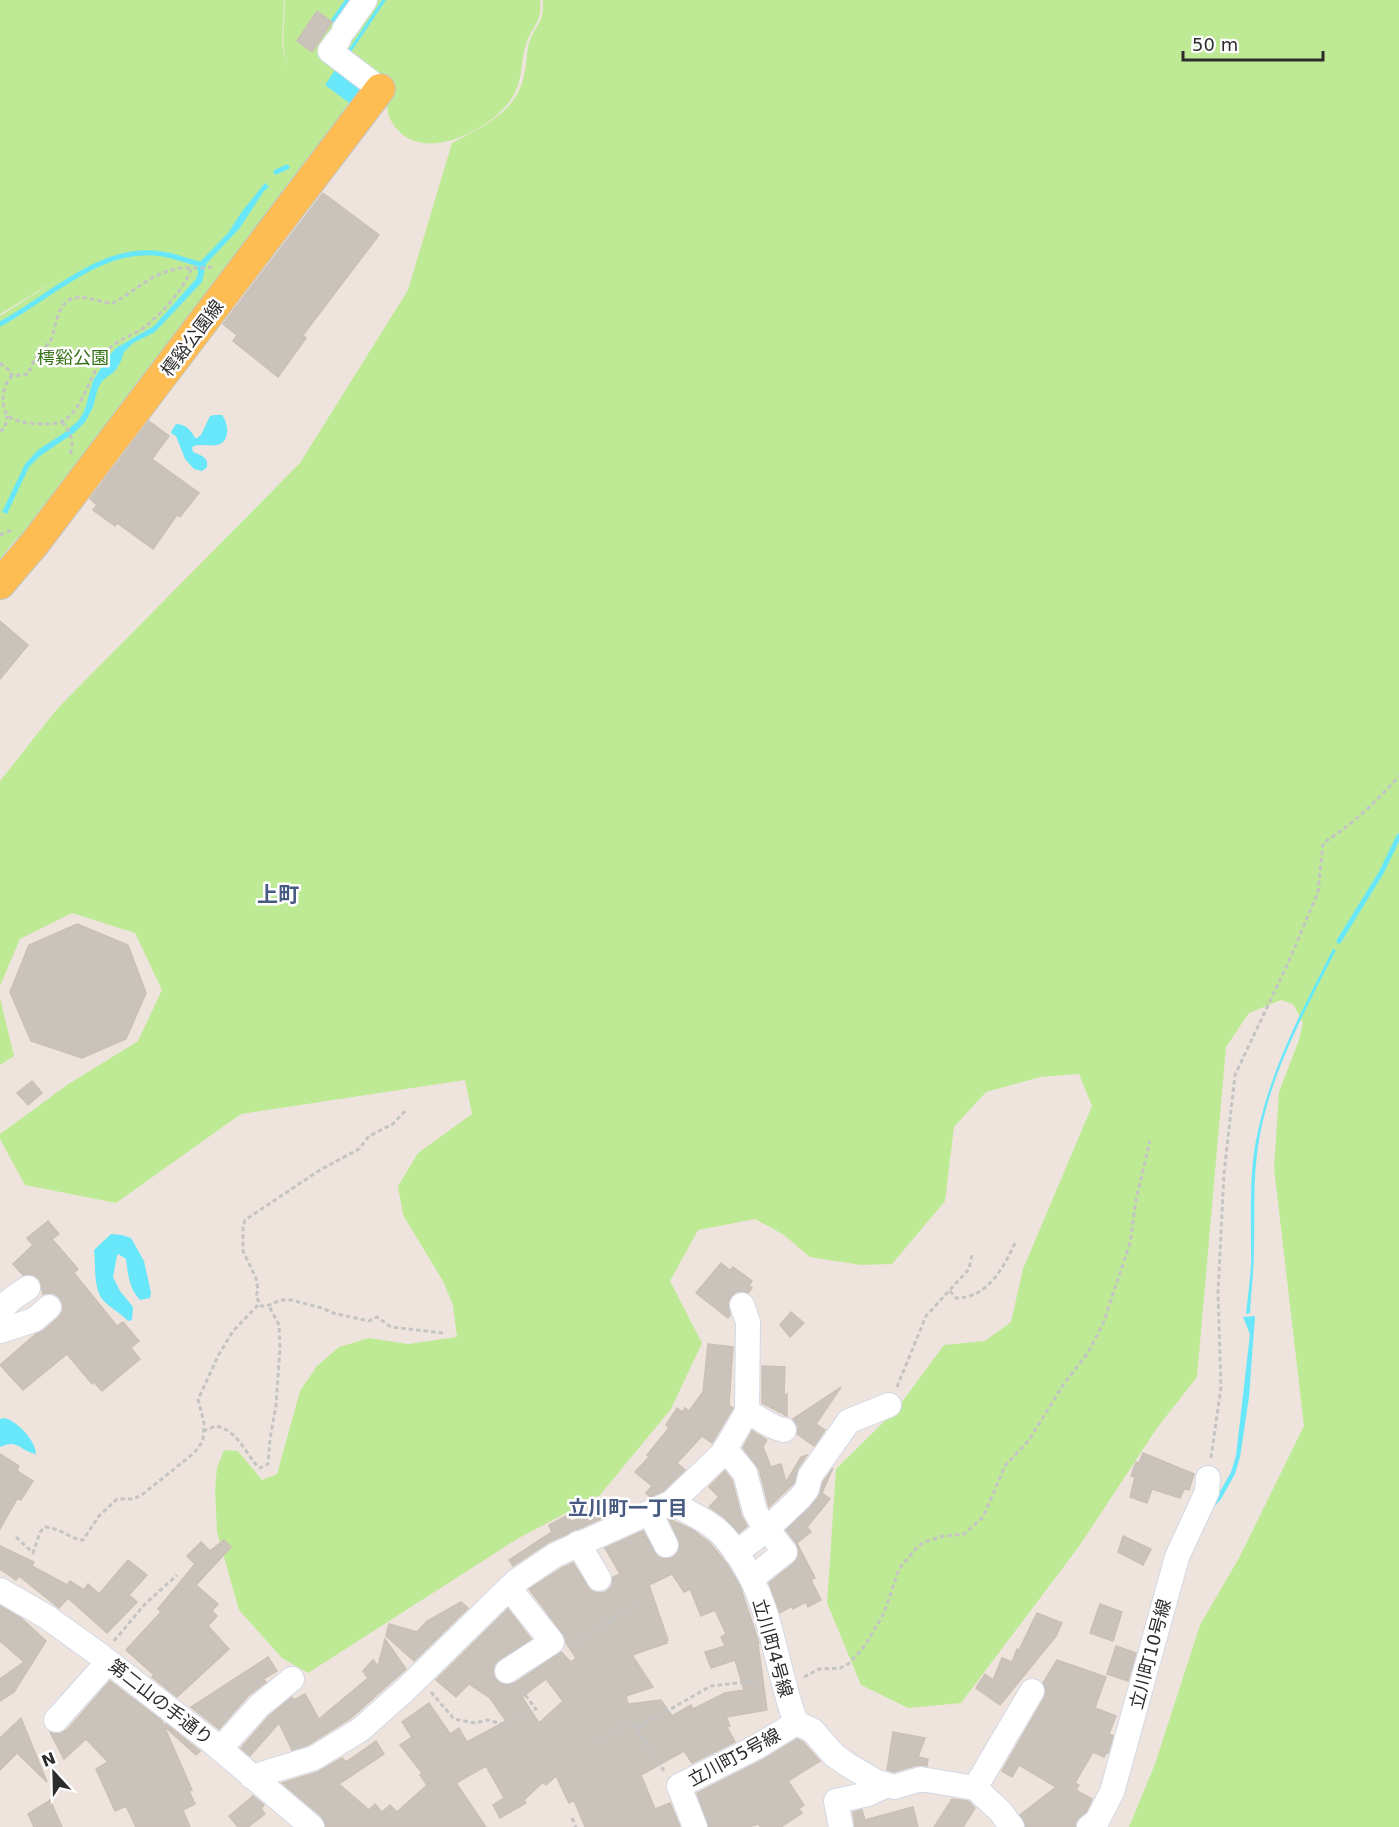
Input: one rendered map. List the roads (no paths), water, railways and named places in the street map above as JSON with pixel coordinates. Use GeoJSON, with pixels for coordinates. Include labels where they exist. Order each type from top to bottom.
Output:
{"type":"FeatureCollection","features":[{"type":"Feature","properties":{"kind":"main road","name":"樗谿公園線"},"geometry":{"type":"LineString","coordinates":[[0,585],[35,543],[380,89]]}},
{"type":"Feature","properties":{"kind":"street"},"geometry":{"type":"LineString","coordinates":[[365,0],[342,48],[380,89]]}},
{"type":"Feature","properties":{"kind":"street"},"geometry":{"type":"LineString","coordinates":[[0,1314],[11,1299],[28,1288]]}},
{"type":"Feature","properties":{"kind":"street"},"geometry":{"type":"LineString","coordinates":[[252,1777],[314,1758],[360,1730],[509,1588],[555,1555],[661,1508],[725,1449],[747,1412],[748,1322],[742,1305]]}},
{"type":"Feature","properties":{"kind":"street"},"geometry":{"type":"LineString","coordinates":[[0,1331],[34,1320],[49,1307]]}},
{"type":"Feature","properties":{"kind":"street"},"geometry":{"type":"LineString","coordinates":[[736,1553],[767,1529],[804,1494],[810,1476],[849,1421],[889,1405]]}},
{"type":"Feature","properties":{"kind":"street"},"geometry":{"type":"LineString","coordinates":[[747,1412],[760,1416],[776,1429],[784,1430]]}},
{"type":"Feature","properties":{"kind":"street"},"geometry":{"type":"LineString","coordinates":[[725,1449],[745,1473],[755,1511],[785,1552],[752,1578]]}},
{"type":"Feature","properties":{"kind":"street","name":"立川町10号線"},"geometry":{"type":"LineString","coordinates":[[1089,1827],[1097,1821],[1112,1792],[1177,1557],[1207,1492],[1208,1478]]}},
{"type":"Feature","properties":{"kind":"street"},"geometry":{"type":"LineString","coordinates":[[661,1508],[666,1545]]}},
{"type":"Feature","properties":{"kind":"street","name":"立川町4号線"},"geometry":{"type":"LineString","coordinates":[[661,1508],[716,1529],[736,1553],[752,1578],[792,1679],[786,1696],[796,1723]]}},
{"type":"Feature","properties":{"kind":"street"},"geometry":{"type":"LineString","coordinates":[[578,1543],[599,1579]]}},
{"type":"Feature","properties":{"kind":"street"},"geometry":{"type":"LineString","coordinates":[[507,1671],[552,1642],[509,1588]]}},
{"type":"Feature","properties":{"kind":"street","name":"第二山の手通り"},"geometry":{"type":"LineString","coordinates":[[0,1590],[47,1617],[105,1659],[220,1749],[312,1827]]}},
{"type":"Feature","properties":{"kind":"street"},"geometry":{"type":"LineString","coordinates":[[56,1720],[105,1659]]}},
{"type":"Feature","properties":{"kind":"street"},"geometry":{"type":"LineString","coordinates":[[220,1749],[259,1706],[292,1679]]}},
{"type":"Feature","properties":{"kind":"street"},"geometry":{"type":"LineString","coordinates":[[975,1788],[1032,1691]]}},
{"type":"Feature","properties":{"kind":"street"},"geometry":{"type":"LineString","coordinates":[[796,1723],[813,1730],[834,1755],[870,1779],[894,1787],[921,1779],[975,1788],[1000,1811],[1012,1827]]}},
{"type":"Feature","properties":{"kind":"street","name":"立川町5号線"},"geometry":{"type":"LineString","coordinates":[[695,1827],[679,1786],[755,1748],[796,1723]]}},
{"type":"Feature","properties":{"kind":"street"},"geometry":{"type":"LineString","coordinates":[[841,1827],[836,1801],[868,1794],[887,1785]]}},
{"type":"Feature","properties":{"kind":"water"},"geometry":{"type":"Polygon","coordinates":[[[382,0],[386,0],[349,55],[363,91],[352,105],[325,85],[382,0]]]}},
{"type":"Feature","properties":{"kind":"water"},"geometry":{"type":"Polygon","coordinates":[[[265,183],[269,187],[239,229],[206,264],[202,282],[155,332],[133,343],[124,352],[115,371],[103,380],[98,388],[93,407],[85,422],[29,467],[7,514],[2,512],[25,464],[38,450],[78,421],[84,412],[93,381],[107,358],[116,348],[154,326],[196,279],[197,265],[228,233],[265,183]]]}},
{"type":"Feature","properties":{"kind":"water"},"geometry":{"type":"Polygon","coordinates":[[[222,415],[226,422],[225,440],[217,445],[192,447],[193,452],[207,461],[207,467],[202,471],[194,469],[185,459],[176,436],[171,432],[176,424],[179,424],[197,438],[201,435],[210,416],[222,415]]]}},
{"type":"Feature","properties":{"kind":"water"},"geometry":{"type":"Polygon","coordinates":[[[1333,949],[1336,950],[1299,1024],[1268,1100],[1257,1154],[1254,1257],[1250,1313],[1246,1314],[1251,1266],[1252,1175],[1258,1131],[1280,1060],[1333,949]]]}},
{"type":"Feature","properties":{"kind":"water"},"geometry":{"type":"Polygon","coordinates":[[[111,1234],[131,1238],[144,1261],[151,1293],[150,1298],[140,1300],[131,1286],[126,1259],[118,1254],[113,1277],[120,1291],[133,1307],[132,1320],[128,1321],[102,1299],[97,1288],[94,1250],[111,1234]]]}},
{"type":"Feature","properties":{"kind":"water"},"geometry":{"type":"Polygon","coordinates":[[[1255,1316],[1249,1397],[1240,1457],[1235,1474],[1221,1499],[1203,1519],[1178,1575],[1150,1689],[1117,1803],[1101,1827],[1096,1827],[1109,1810],[1115,1796],[1151,1671],[1175,1572],[1199,1517],[1212,1506],[1231,1472],[1236,1456],[1250,1334],[1243,1317],[1255,1316]]]}},
{"type":"Feature","properties":{"kind":"water"},"geometry":{"type":"Polygon","coordinates":[[[0,1419],[14,1422],[24,1432],[33,1443],[36,1454],[15,1444],[0,1447],[0,1419]]]}},
{"type":"Feature","properties":{"kind":"waterway"},"geometry":{"type":"LineString","coordinates":[[334,20],[348,0]]}},
{"type":"Feature","properties":{"kind":"waterway"},"geometry":{"type":"LineString","coordinates":[[276,172],[287,167]]}},
{"type":"Feature","properties":{"kind":"waterway"},"geometry":{"type":"LineString","coordinates":[[0,324],[77,275],[118,257],[140,253],[162,254],[203,265]]}},
{"type":"Feature","properties":{"kind":"waterway"},"geometry":{"type":"LineString","coordinates":[[1339,941],[1381,873],[1399,836]]}},
{"type":"Feature","properties":{"kind":"district","name":"上町"},"geometry":{"type":"Point","coordinates":[278,895]}},
{"type":"Feature","properties":{"kind":"district","name":"立川町一丁目"},"geometry":{"type":"Point","coordinates":[628,1508]}},
{"type":"Feature","properties":{"kind":"park label","name":"樗谿公園"},"geometry":{"type":"Point","coordinates":[73,357]}}]}
